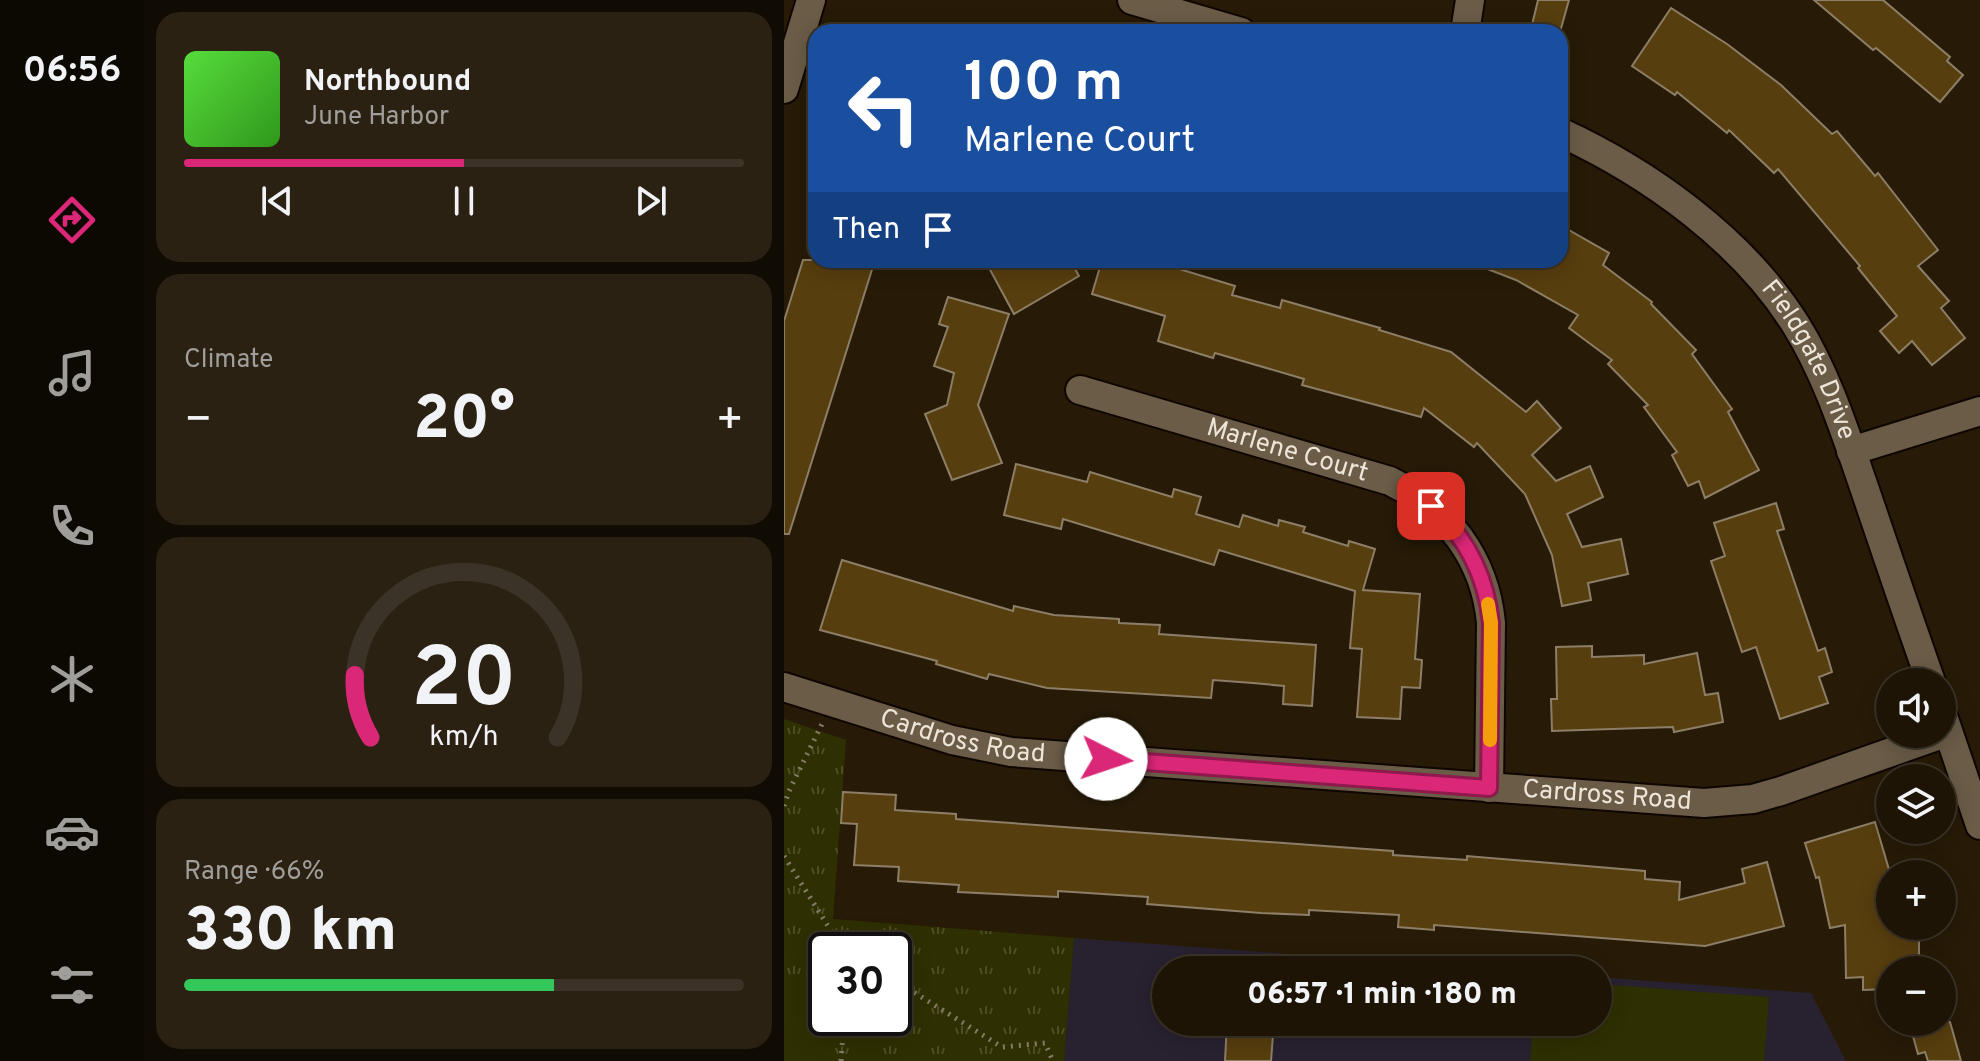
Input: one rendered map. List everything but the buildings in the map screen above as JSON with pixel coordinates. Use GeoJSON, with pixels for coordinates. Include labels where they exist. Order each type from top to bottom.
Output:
{"type":"FeatureCollection","features":[{"type":"Feature","properties":{"kind":"street"},"geometry":{"type":"LineString","coordinates":[[784,89],[811,0]]}},
{"type":"Feature","properties":{"kind":"street"},"geometry":{"type":"LineString","coordinates":[[1132,0],[1214,24]]}},
{"type":"Feature","properties":{"kind":"street"},"geometry":{"type":"LineString","coordinates":[[1466,24],[1470,0]]}},
{"type":"Feature","properties":{"kind":"street","name":"Fieldgate Drive"},"geometry":{"type":"LineString","coordinates":[[1568,136],[1596,148],[1659,187],[1712,230],[1744,261],[1795,323],[1829,390],[1926,668]]}},
{"type":"Feature","properties":{"kind":"street","name":"Marlene Court"},"geometry":{"type":"LineString","coordinates":[[1080,390],[1390,481],[1440,514],[1470,553],[1487,599],[1491,623],[1489,788]]}},
{"type":"Feature","properties":{"kind":"street"},"geometry":{"type":"LineString","coordinates":[[1851,451],[1980,411]]}},
{"type":"Feature","properties":{"kind":"street","name":"Cardross Road"},"geometry":{"type":"LineString","coordinates":[[784,687],[952,740],[1011,752],[1704,803],[1728,803],[1781,791],[1885,748]]}},
{"type":"Feature","properties":{"kind":"street"},"geometry":{"type":"LineString","coordinates":[[1954,748],[1980,825]]}},
{"type":"Feature","properties":{"kind":"path"},"geometry":{"type":"LineString","coordinates":[[784,806],[834,701]]}},
{"type":"Feature","properties":{"kind":"path"},"geometry":{"type":"LineString","coordinates":[[784,856],[833,932]]}},
{"type":"Feature","properties":{"kind":"path"},"geometry":{"type":"LineString","coordinates":[[912,991],[1002,1047],[1045,1043],[1053,1061]]}},
{"type":"Feature","properties":{"kind":"path"},"geometry":{"type":"LineString","coordinates":[[841,1061],[843,1036]]}},
{"type":"Feature","properties":{"kind":"shaded area"},"geometry":{"type":"Polygon","coordinates":[[[1074,938],[1316,956],[1152,956],[1152,1036],[1612,1036],[1612,978],[1811,993],[1846,1061],[1064,1061],[1074,938]]]}},
{"type":"Feature","properties":{"kind":"green space"},"geometry":{"type":"Polygon","coordinates":[[[784,719],[846,740],[833,919],[1074,938],[1064,1061],[784,1061],[784,719]]]}},
{"type":"Feature","properties":{"kind":"green space"},"geometry":{"type":"Polygon","coordinates":[[[784,978],[808,978],[808,1036],[816,1036],[815,1061],[784,1061],[784,978]]]}},
{"type":"Feature","properties":{"kind":"green space"},"geometry":{"type":"Polygon","coordinates":[[[1612,985],[1769,997],[1764,1061],[1530,1061],[1532,1036],[1612,1036],[1612,985]]]}},
{"type":"Feature","properties":{"kind":"slow traffic"},"geometry":{"type":"LineString","coordinates":[[1488,604],[1491,623],[1490,740]]}},
{"type":"Feature","properties":{"kind":"route"},"geometry":{"type":"LineString","coordinates":[[1106,759],[1489,788],[1491,623],[1487,599],[1476,564],[1464,543],[1431,506]]}}]}
